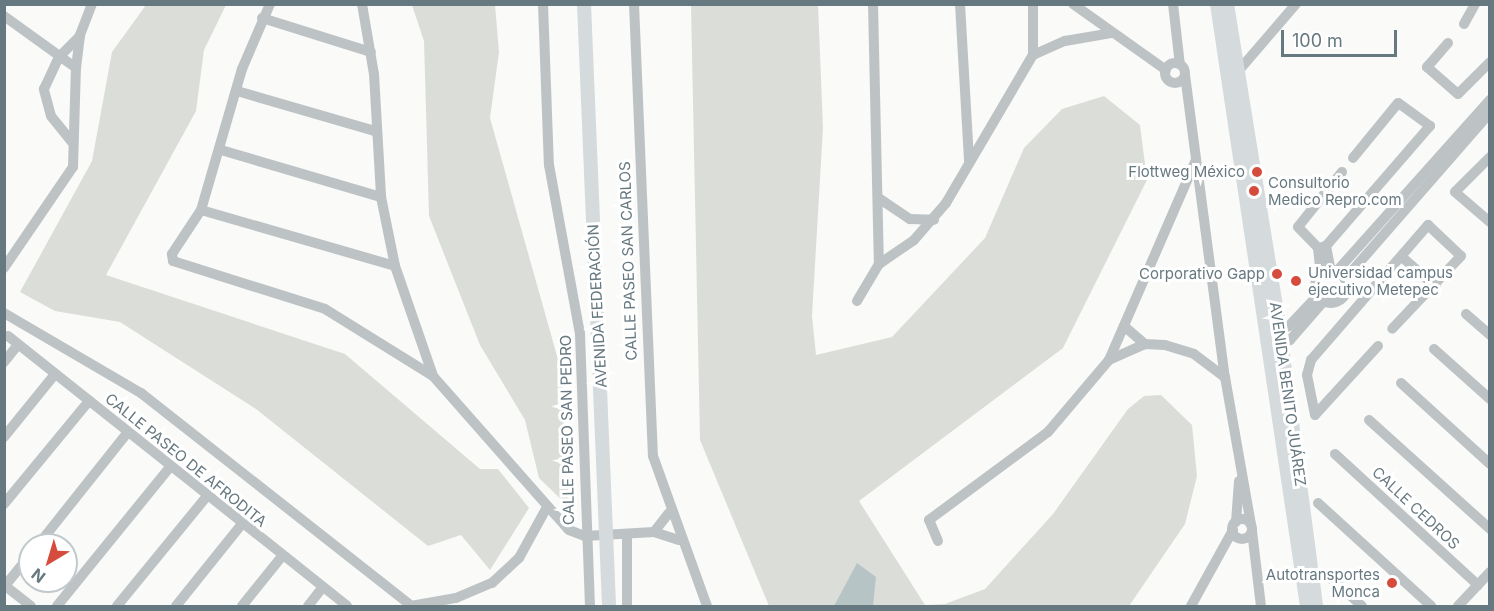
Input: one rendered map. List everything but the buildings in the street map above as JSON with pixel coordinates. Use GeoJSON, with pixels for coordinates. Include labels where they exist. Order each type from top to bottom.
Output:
{"type":"FeatureCollection","features":[{"type":"Feature","properties":{"kind":"main road","name":"AVENIDA FEDERACIÓN"},"geometry":{"type":"LineString","coordinates":[[584,4],[609,606]]}},
{"type":"Feature","properties":{"kind":"main road","name":"AVENIDA BENITO JUÁREZ"},"geometry":{"type":"LineString","coordinates":[[1217,4],[1233,76],[1317,606]]}},
{"type":"Feature","properties":{"kind":"main road","name":"AVENIDA BENITO JUÁREZ"},"geometry":{"type":"LineString","coordinates":[[1227,4],[1233,76]]}},
{"type":"Feature","properties":{"kind":"main road","name":"AVENIDA BENITO JUÁREZ"},"geometry":{"type":"LineString","coordinates":[[1275,340],[1307,606]]}},
{"type":"Feature","properties":{"kind":"street"},"geometry":{"type":"LineString","coordinates":[[4,268],[68,182],[80,35],[93,4]]}},
{"type":"Feature","properties":{"kind":"street"},"geometry":{"type":"LineString","coordinates":[[270,4],[262,18],[237,91],[201,210],[172,254],[173,261],[325,309],[433,376],[547,507],[590,536],[654,532],[679,540]]}},
{"type":"Feature","properties":{"kind":"street"},"geometry":{"type":"LineString","coordinates":[[362,4],[371,52],[381,197],[395,266],[433,376]]}},
{"type":"Feature","properties":{"kind":"street","name":"CALLE PASEO SAN PEDRO"},"geometry":{"type":"LineString","coordinates":[[543,4],[549,165],[580,334],[590,536],[591,606]]}},
{"type":"Feature","properties":{"kind":"street","name":"CALLE PASEO SAN CARLOS"},"geometry":{"type":"LineString","coordinates":[[634,4],[647,396],[653,456],[669,513],[707,606]]}},
{"type":"Feature","properties":{"kind":"street"},"geometry":{"type":"LineString","coordinates":[[873,4],[880,199],[879,264]]}},
{"type":"Feature","properties":{"kind":"street"},"geometry":{"type":"LineString","coordinates":[[960,4],[969,162]]}},
{"type":"Feature","properties":{"kind":"street"},"geometry":{"type":"LineString","coordinates":[[857,301],[879,264],[934,220],[1033,55],[1033,4]]}},
{"type":"Feature","properties":{"kind":"street"},"geometry":{"type":"LineString","coordinates":[[1073,4],[1166,70],[1188,105]]}},
{"type":"Feature","properties":{"kind":"street"},"geometry":{"type":"LineString","coordinates":[[1173,4],[1240,469],[1242,531],[1257,568],[1261,606]]}},
{"type":"Feature","properties":{"kind":"street"},"geometry":{"type":"LineString","coordinates":[[1233,76],[1296,4]]}},
{"type":"Feature","properties":{"kind":"street"},"geometry":{"type":"LineString","coordinates":[[1464,24],[1475,4]]}},
{"type":"Feature","properties":{"kind":"street"},"geometry":{"type":"LineString","coordinates":[[4,16],[76,68]]}},
{"type":"Feature","properties":{"kind":"street"},"geometry":{"type":"LineString","coordinates":[[262,18],[371,52]]}},
{"type":"Feature","properties":{"kind":"street"},"geometry":{"type":"LineString","coordinates":[[1033,55],[1065,41],[1112,33]]}},
{"type":"Feature","properties":{"kind":"street"},"geometry":{"type":"LineString","coordinates":[[72,142],[45,102],[47,76],[59,57],[80,35]]}},
{"type":"Feature","properties":{"kind":"street"},"geometry":{"type":"LineString","coordinates":[[1448,43],[1429,61],[1429,70],[1458,94],[1484,75],[1490,62]]}},
{"type":"Feature","properties":{"kind":"street"},"geometry":{"type":"LineString","coordinates":[[1166,70],[1182,70]]}},
{"type":"Feature","properties":{"kind":"street"},"geometry":{"type":"LineString","coordinates":[[1175,83],[1182,70]]}},
{"type":"Feature","properties":{"kind":"street"},"geometry":{"type":"LineString","coordinates":[[237,91],[375,131]]}},
{"type":"Feature","properties":{"kind":"street"},"geometry":{"type":"LineString","coordinates":[[1275,340],[1321,298],[1333,274],[1490,100]]}},
{"type":"Feature","properties":{"kind":"street"},"geometry":{"type":"LineString","coordinates":[[1322,247],[1430,126],[1398,103],[1353,158]]}},
{"type":"Feature","properties":{"kind":"street"},"geometry":{"type":"LineString","coordinates":[[1333,274],[1490,113]]}},
{"type":"Feature","properties":{"kind":"street"},"geometry":{"type":"LineString","coordinates":[[221,150],[381,197]]}},
{"type":"Feature","properties":{"kind":"street"},"geometry":{"type":"LineString","coordinates":[[938,541],[929,519],[1048,432],[1109,360],[1196,160]]}},
{"type":"Feature","properties":{"kind":"street"},"geometry":{"type":"LineString","coordinates":[[1488,163],[1455,194],[1490,222]]}},
{"type":"Feature","properties":{"kind":"street"},"geometry":{"type":"LineString","coordinates":[[1341,172],[1298,227],[1322,247],[1333,274],[1346,292],[1362,296]]}},
{"type":"Feature","properties":{"kind":"street"},"geometry":{"type":"LineString","coordinates":[[880,199],[910,219],[934,220]]}},
{"type":"Feature","properties":{"kind":"street"},"geometry":{"type":"LineString","coordinates":[[201,210],[395,266]]}},
{"type":"Feature","properties":{"kind":"street"},"geometry":{"type":"LineString","coordinates":[[1378,346],[1314,415],[1308,367],[1362,296],[1402,257],[1423,228],[1431,227],[1461,256],[1436,287],[1392,329]]}},
{"type":"Feature","properties":{"kind":"street"},"geometry":{"type":"LineString","coordinates":[[1402,257],[1436,287]]}},
{"type":"Feature","properties":{"kind":"street"},"geometry":{"type":"LineString","coordinates":[[1337,302],[1346,292]]}},
{"type":"Feature","properties":{"kind":"street"},"geometry":{"type":"LineString","coordinates":[[1321,298],[1337,302],[1345,317]]}},
{"type":"Feature","properties":{"kind":"street"},"geometry":{"type":"LineString","coordinates":[[4,313],[141,393],[411,606],[456,598],[492,584],[519,558],[547,507]]}},
{"type":"Feature","properties":{"kind":"street"},"geometry":{"type":"LineString","coordinates":[[1466,314],[1490,335]]}},
{"type":"Feature","properties":{"kind":"street"},"geometry":{"type":"LineString","coordinates":[[1124,326],[1145,344],[1194,354],[1225,377]]}},
{"type":"Feature","properties":{"kind":"street","name":"CALLE PASEO DE AFRODITA"},"geometry":{"type":"LineString","coordinates":[[8,336],[347,606]]}},
{"type":"Feature","properties":{"kind":"street"},"geometry":{"type":"LineString","coordinates":[[1109,360],[1145,344]]}},
{"type":"Feature","properties":{"kind":"street"},"geometry":{"type":"LineString","coordinates":[[4,362],[18,345]]}},
{"type":"Feature","properties":{"kind":"street"},"geometry":{"type":"LineString","coordinates":[[1434,349],[1490,399]]}},
{"type":"Feature","properties":{"kind":"street"},"geometry":{"type":"LineString","coordinates":[[4,437],[55,374]]}},
{"type":"Feature","properties":{"kind":"street"},"geometry":{"type":"LineString","coordinates":[[1401,383],[1490,464]]}},
{"type":"Feature","properties":{"kind":"street"},"geometry":{"type":"LineString","coordinates":[[4,504],[89,401]]}},
{"type":"Feature","properties":{"kind":"street"},"geometry":{"type":"LineString","coordinates":[[1369,420],[1490,529]]}},
{"type":"Feature","properties":{"kind":"street"},"geometry":{"type":"LineString","coordinates":[[48,533],[128,432]]}},
{"type":"Feature","properties":{"kind":"street","name":"CALLE CEDROS"},"geometry":{"type":"LineString","coordinates":[[1335,454],[1478,585]]}},
{"type":"Feature","properties":{"kind":"street"},"geometry":{"type":"LineString","coordinates":[[57,606],[170,466]]}},
{"type":"Feature","properties":{"kind":"street"},"geometry":{"type":"LineString","coordinates":[[1191,606],[1220,558],[1242,531],[1240,469]]}},
{"type":"Feature","properties":{"kind":"street"},"geometry":{"type":"LineString","coordinates":[[117,606],[207,496]]}},
{"type":"Feature","properties":{"kind":"street"},"geometry":{"type":"LineString","coordinates":[[1318,503],[1431,606]]}},
{"type":"Feature","properties":{"kind":"street"},"geometry":{"type":"LineString","coordinates":[[654,532],[669,513]]}},
{"type":"Feature","properties":{"kind":"street"},"geometry":{"type":"LineString","coordinates":[[176,606],[242,524]]}},
{"type":"Feature","properties":{"kind":"street"},"geometry":{"type":"LineString","coordinates":[[623,534],[627,606]]}},
{"type":"Feature","properties":{"kind":"street"},"geometry":{"type":"LineString","coordinates":[[242,606],[283,555]]}},
{"type":"Feature","properties":{"kind":"street"},"geometry":{"type":"LineString","coordinates":[[18,570],[5,586],[31,606]]}},
{"type":"Feature","properties":{"kind":"street"},"geometry":{"type":"LineString","coordinates":[[1458,606],[1490,572]]}},
{"type":"Feature","properties":{"kind":"street"},"geometry":{"type":"LineString","coordinates":[[1326,574],[1362,606]]}},
{"type":"Feature","properties":{"kind":"street"},"geometry":{"type":"LineString","coordinates":[[308,606],[323,587]]}},
{"type":"Feature","properties":{"kind":"street"},"geometry":{"type":"LineString","coordinates":[[1469,594],[1472,606]]}},
{"type":"Feature","properties":{"kind":"shaded area"},"geometry":{"type":"Polygon","coordinates":[[[146,5],[226,5],[204,50],[196,111],[106,275],[345,354],[480,469],[498,469],[529,508],[490,570],[461,535],[428,546],[256,409],[120,322],[55,311],[20,292],[92,161],[112,52],[146,5]]]}},
{"type":"Feature","properties":{"kind":"shaded area"},"geometry":{"type":"Polygon","coordinates":[[[412,5],[495,5],[499,52],[490,118],[561,370],[569,507],[539,478],[525,420],[480,345],[429,216],[424,41],[412,5]]]}},
{"type":"Feature","properties":{"kind":"shaded area"},"geometry":{"type":"Polygon","coordinates":[[[691,5],[818,5],[823,128],[812,316],[816,355],[892,337],[985,238],[1024,148],[1062,109],[1104,96],[1140,125],[1147,180],[1063,348],[859,501],[925,605],[945,604],[985,589],[1053,514],[1128,409],[1144,396],[1161,395],[1192,425],[1197,476],[1185,524],[1129,606],[769,606],[700,440],[691,5]]]}},
{"type":"Feature","properties":{"kind":"shaded area"},"geometry":{"type":"Polygon","coordinates":[[[857,563],[876,577],[873,606],[834,606],[857,563]]]}},
{"type":"Feature","properties":{"kind":"place","name":"Flottweg México"},"geometry":{"type":"Point","coordinates":[1257,172]}},
{"type":"Feature","properties":{"kind":"place","name":"Consultorio Medico Repro.com"},"geometry":{"type":"Point","coordinates":[1254,191]}},
{"type":"Feature","properties":{"kind":"place","name":"Corporativo Gapp"},"geometry":{"type":"Point","coordinates":[1277,274]}},
{"type":"Feature","properties":{"kind":"place","name":"Universidad campus ejecutivo Metepec"},"geometry":{"type":"Point","coordinates":[1296,281]}},
{"type":"Feature","properties":{"kind":"place","name":"Autotransportes Monca"},"geometry":{"type":"Point","coordinates":[1392,583]}}]}
